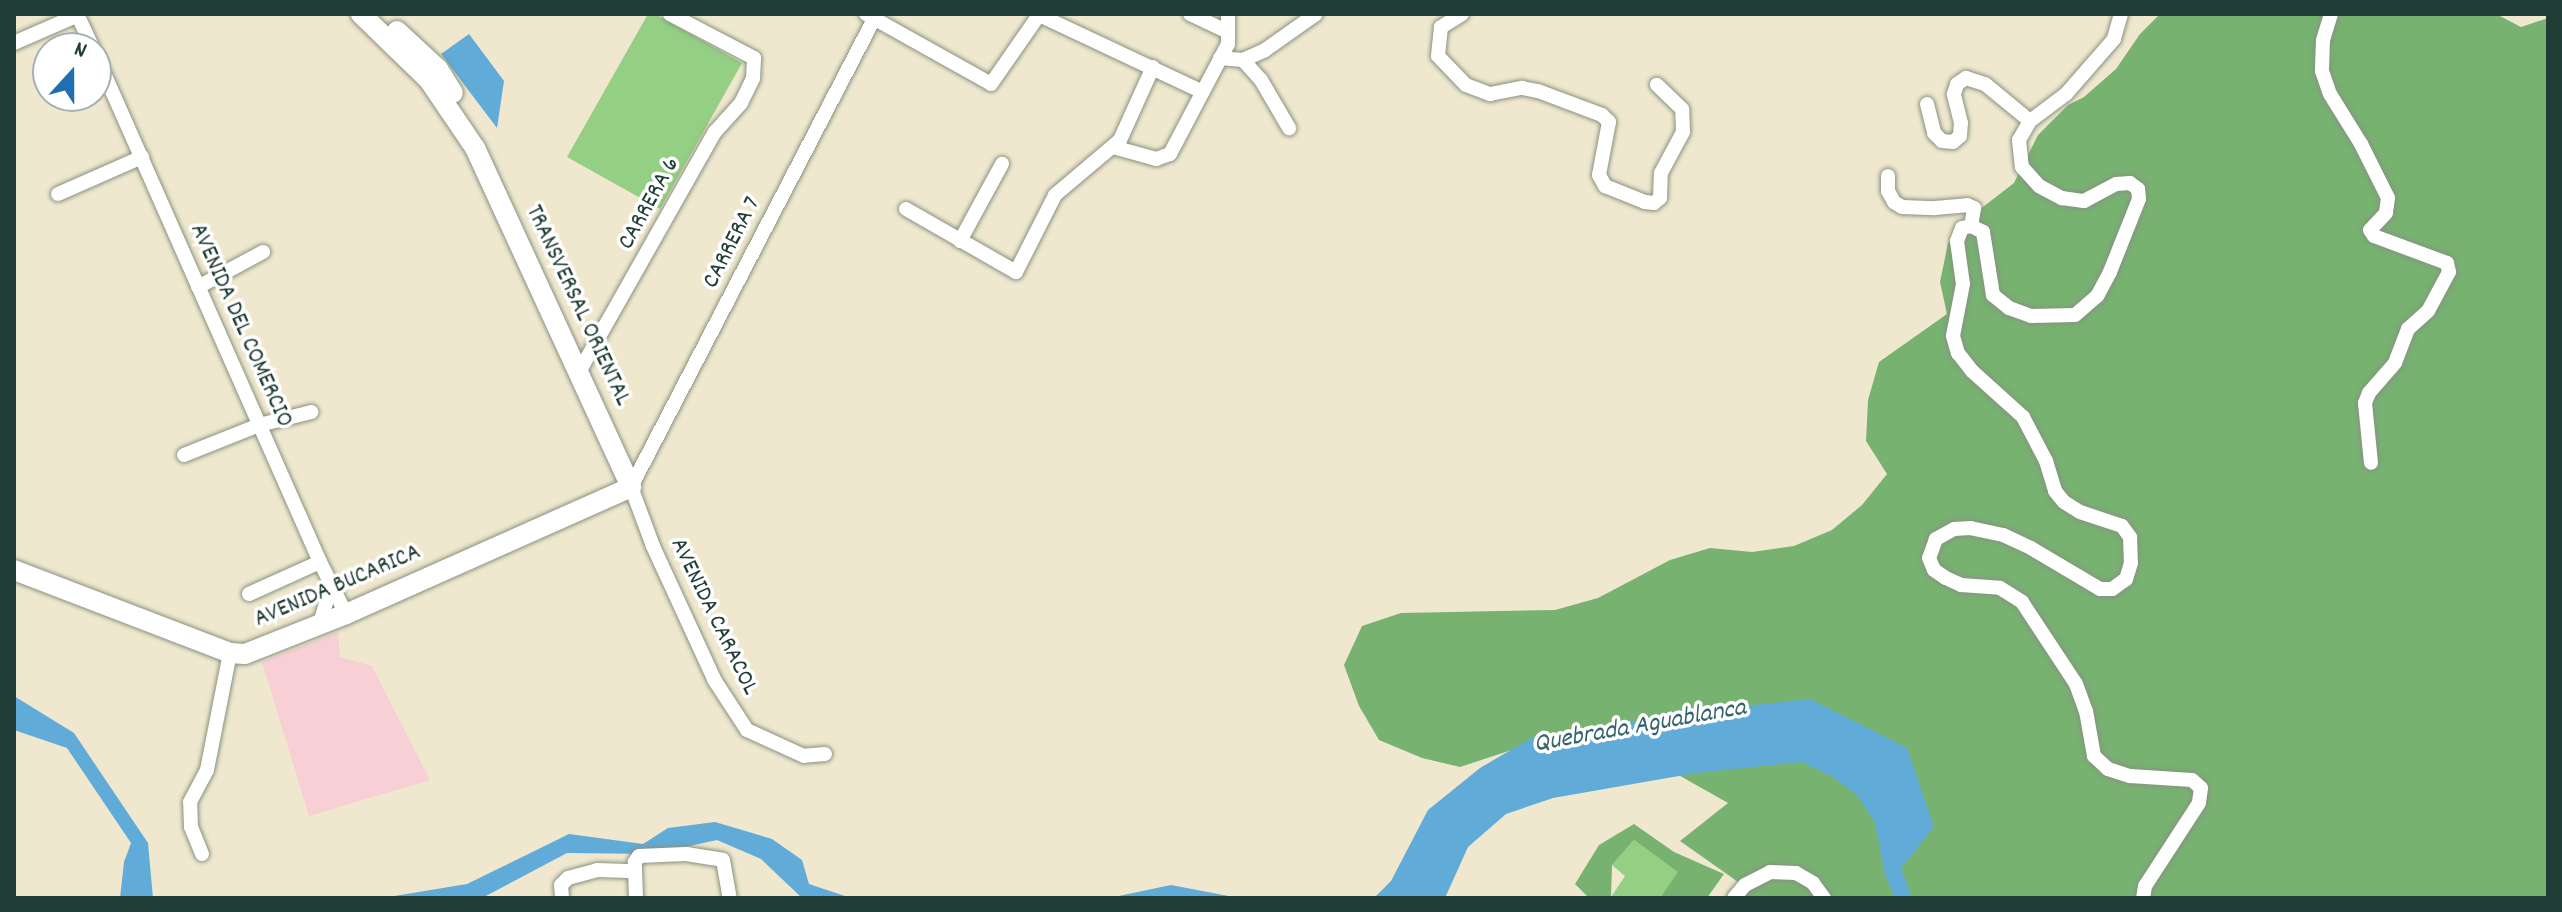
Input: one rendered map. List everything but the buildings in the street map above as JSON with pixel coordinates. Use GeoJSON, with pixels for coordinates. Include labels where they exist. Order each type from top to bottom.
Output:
{"type":"FeatureCollection","features":[{"type":"Feature","properties":{"kind":"main road","name":"TRANSVERSAL ORIENTAL"},"geometry":{"type":"LineString","coordinates":[[361,14],[429,80],[475,148]]}},
{"type":"Feature","properties":{"kind":"main road","name":"TRANSVERSAL ORIENTAL"},"geometry":{"type":"LineString","coordinates":[[379,14],[438,69],[463,109],[475,148],[631,487]]}},
{"type":"Feature","properties":{"kind":"main road","name":"AVENIDA BUCARICA"},"geometry":{"type":"LineString","coordinates":[[230,653],[245,654],[346,614],[631,487]]}},
{"type":"Feature","properties":{"kind":"main road"},"geometry":{"type":"LineString","coordinates":[[14,570],[230,653]]}},
{"type":"Feature","properties":{"kind":"street"},"geometry":{"type":"LineString","coordinates":[[14,43],[77,14]]}},
{"type":"Feature","properties":{"kind":"street","name":"CARRERA 6"},"geometry":{"type":"LineString","coordinates":[[579,372],[715,132],[741,103],[753,78],[754,58],[670,14]]}},
{"type":"Feature","properties":{"kind":"street"},"geometry":{"type":"LineString","coordinates":[[870,16],[991,84],[1038,14],[1203,92]]}},
{"type":"Feature","properties":{"kind":"street"},"geometry":{"type":"LineString","coordinates":[[1190,14],[1228,32]]}},
{"type":"Feature","properties":{"kind":"street"},"geometry":{"type":"LineString","coordinates":[[1113,147],[1156,159],[1170,154],[1228,44],[1228,14]]}},
{"type":"Feature","properties":{"kind":"street"},"geometry":{"type":"LineString","coordinates":[[1220,58],[1243,60],[1265,50],[1316,14]]}},
{"type":"Feature","properties":{"kind":"street"},"geometry":{"type":"LineString","coordinates":[[1462,14],[1441,27],[1438,56],[1466,85],[1490,94],[1522,88],[1538,91],[1602,115],[1609,122],[1599,175],[1605,186],[1654,203],[1660,198],[1661,173],[1683,132],[1684,119],[1682,109],[1657,85]]}},
{"type":"Feature","properties":{"kind":"street"},"geometry":{"type":"LineString","coordinates":[[2121,14],[2114,39],[2066,94],[2030,121],[2019,140],[2022,167],[2039,186],[2062,198],[2084,201],[2116,184],[2130,183],[2138,189],[2139,199],[2110,272],[2097,296],[2075,315],[2031,316],[2009,308],[1993,295],[1983,232],[1971,226],[1962,228],[1957,241],[1963,284],[1953,336],[1958,353],[1972,371],[2023,417],[2046,461],[2055,491],[2064,502],[2080,512],[2122,526],[2130,537],[2131,563],[2126,579],[2112,589],[2100,589],[2017,541],[1971,528],[1954,529],[1936,539],[1929,558],[1934,570],[1946,578],[1961,585],[2000,588],[2022,602],[2076,684],[2086,711],[2094,756],[2108,769],[2130,776],[2192,780],[2201,788],[2199,803],[2145,886],[2143,898]]}},
{"type":"Feature","properties":{"kind":"street"},"geometry":{"type":"LineString","coordinates":[[2331,14],[2323,40],[2322,71],[2330,94],[2361,144],[2388,198],[2386,213],[2370,230],[2374,236],[2447,263],[2449,272],[2428,311],[2408,329],[2395,363],[2369,393],[2365,403],[2371,463]]}},
{"type":"Feature","properties":{"kind":"street","name":"CARRERA 7"},"geometry":{"type":"LineString","coordinates":[[631,487],[870,16]]}},
{"type":"Feature","properties":{"kind":"street"},"geometry":{"type":"LineString","coordinates":[[1243,60],[1261,80],[1289,128]]}},
{"type":"Feature","properties":{"kind":"street"},"geometry":{"type":"LineString","coordinates":[[906,209],[1016,272],[1055,195],[1120,140],[1153,67]]}},
{"type":"Feature","properties":{"kind":"street"},"geometry":{"type":"LineString","coordinates":[[1927,104],[1934,133],[1942,141],[1953,142],[1960,136],[1961,123],[1954,94],[1957,84],[1966,78],[1985,84],[2030,121]]}},
{"type":"Feature","properties":{"kind":"street","name":"AVENIDA DEL COMERCIO"},"geometry":{"type":"LineString","coordinates":[[112,90],[320,562],[346,614]]}},
{"type":"Feature","properties":{"kind":"street"},"geometry":{"type":"LineString","coordinates":[[58,194],[142,157]]}},
{"type":"Feature","properties":{"kind":"street"},"geometry":{"type":"LineString","coordinates":[[960,241],[1002,164]]}},
{"type":"Feature","properties":{"kind":"street"},"geometry":{"type":"LineString","coordinates":[[1888,176],[1888,191],[1894,202],[1902,207],[1967,205],[1974,208],[1971,226]]}},
{"type":"Feature","properties":{"kind":"street"},"geometry":{"type":"LineString","coordinates":[[198,287],[263,252]]}},
{"type":"Feature","properties":{"kind":"street"},"geometry":{"type":"LineString","coordinates":[[184,455],[259,425],[311,412]]}},
{"type":"Feature","properties":{"kind":"street","name":"AVENIDA CARACOL"},"geometry":{"type":"LineString","coordinates":[[631,487],[715,681],[747,730],[804,756],[825,754]]}},
{"type":"Feature","properties":{"kind":"street"},"geometry":{"type":"LineString","coordinates":[[249,594],[320,562]]}},
{"type":"Feature","properties":{"kind":"street"},"geometry":{"type":"LineString","coordinates":[[320,624],[331,584]]}},
{"type":"Feature","properties":{"kind":"street"},"geometry":{"type":"LineString","coordinates":[[202,854],[191,827],[190,802],[207,770],[230,653]]}},
{"type":"Feature","properties":{"kind":"street"},"geometry":{"type":"LineString","coordinates":[[636,898],[635,871],[639,856],[716,857],[723,860],[730,898]]}},
{"type":"Feature","properties":{"kind":"street"},"geometry":{"type":"LineString","coordinates":[[562,898],[561,885],[568,878],[597,870],[635,871]]}},
{"type":"Feature","properties":{"kind":"street"},"geometry":{"type":"LineString","coordinates":[[1734,898],[1745,885],[1770,872],[1796,873],[1813,883],[1824,898]]}},
{"type":"Feature","properties":{"kind":"shaded area"},"geometry":{"type":"Polygon","coordinates":[[[338,632],[340,657],[372,666],[430,780],[309,816],[262,662],[338,632]]]}},
{"type":"Feature","properties":{"kind":"green space"},"geometry":{"type":"Polygon","coordinates":[[[648,14],[655,14],[742,63],[660,209],[567,157],[648,14]]]}},
{"type":"Feature","properties":{"kind":"green space"},"geometry":{"type":"Polygon","coordinates":[[[2160,14],[2496,14],[2521,27],[2548,18],[2548,898],[1723,898],[1741,884],[1680,841],[1728,803],[1652,760],[1536,742],[1460,767],[1422,758],[1379,740],[1359,706],[1344,665],[1362,626],[1401,613],[1555,610],[1598,598],[1670,560],[1710,548],[1752,552],[1794,546],[1832,530],[1862,505],[1887,474],[1866,441],[1868,400],[1879,362],[1947,314],[1940,282],[1948,243],[1967,232],[1979,210],[2014,183],[2038,135],[2068,105],[2084,97],[2116,69],[2140,34],[2160,14]]]}},
{"type":"Feature","properties":{"kind":"green space"},"geometry":{"type":"Polygon","coordinates":[[[1634,824],[1674,852],[1724,874],[1707,898],[1660,898],[1678,872],[1634,840],[1612,865],[1611,897],[1589,898],[1575,884],[1599,845],[1634,824]]]}},
{"type":"Feature","properties":{"kind":"green space"},"geometry":{"type":"Polygon","coordinates":[[[1634,840],[1679,872],[1660,898],[1611,897],[1625,876],[1612,865],[1634,840]]]}},
{"type":"Feature","properties":{"kind":"water"},"geometry":{"type":"Polygon","coordinates":[[[469,34],[504,81],[497,128],[441,54],[469,34]]]}},
{"type":"Feature","properties":{"kind":"water"},"geometry":{"type":"Polygon","coordinates":[[[14,696],[74,733],[148,843],[153,898],[120,898],[124,862],[131,843],[67,748],[14,730],[14,696]]]}},
{"type":"Feature","properties":{"kind":"water","name":"Quebrada Aguablanca"},"geometry":{"type":"Polygon","coordinates":[[[1810,699],[1907,748],[1934,827],[1901,868],[1912,898],[1895,898],[1885,874],[1875,823],[1858,796],[1833,777],[1802,762],[1696,773],[1553,798],[1506,814],[1468,847],[1445,898],[1374,898],[1391,881],[1428,810],[1480,768],[1533,737],[1693,712],[1810,699]]]}},
{"type":"Feature","properties":{"kind":"water"},"geometry":{"type":"Polygon","coordinates":[[[715,822],[772,839],[802,860],[809,884],[851,898],[802,898],[761,859],[717,840],[653,854],[567,853],[482,898],[382,898],[467,884],[569,834],[643,844],[668,828],[715,822]]]}},
{"type":"Feature","properties":{"kind":"water"},"geometry":{"type":"Polygon","coordinates":[[[1171,885],[1239,898],[1109,898],[1171,885]]]}}]}
